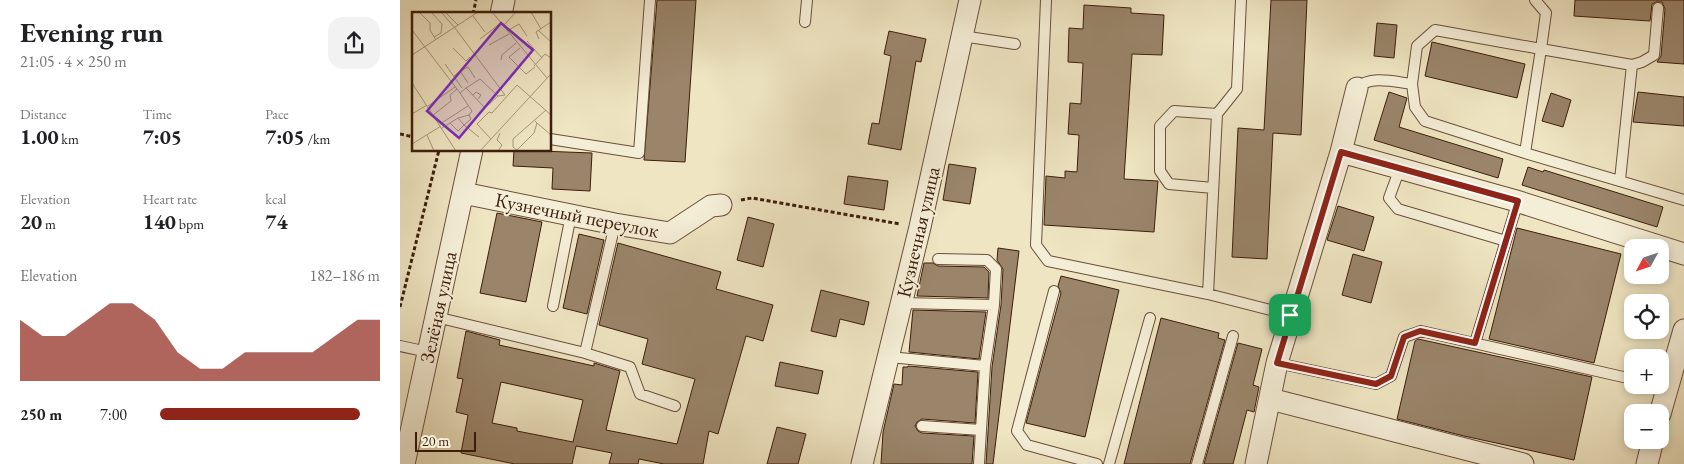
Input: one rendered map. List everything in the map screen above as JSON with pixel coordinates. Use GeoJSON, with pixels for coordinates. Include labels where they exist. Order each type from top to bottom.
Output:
{"type":"FeatureCollection","features":[{"type":"Feature","properties":{"kind":"street","name":"Кузнечная улица"},"geometry":{"type":"LineString","coordinates":[[862,464],[920,227],[970,0]]}},
{"type":"Feature","properties":{"kind":"street"},"geometry":{"type":"LineString","coordinates":[[1256,464],[1277,363],[1341,152],[1357,88]]}},
{"type":"Feature","properties":{"kind":"street","name":"Зелёная улица"},"geometry":{"type":"LineString","coordinates":[[405,464],[406,428],[428,352],[472,151]]}},
{"type":"Feature","properties":{"kind":"street"},"geometry":{"type":"LineString","coordinates":[[1341,152],[1518,201],[1684,254]]}},
{"type":"Feature","properties":{"kind":"street","name":"Кузнечный переулок"},"geometry":{"type":"LineString","coordinates":[[463,193],[615,224],[670,233],[710,206],[721,205]]}},
{"type":"Feature","properties":{"kind":"street"},"geometry":{"type":"LineString","coordinates":[[1669,372],[1684,330]]}},
{"type":"Feature","properties":{"kind":"street"},"geometry":{"type":"LineString","coordinates":[[1270,399],[1523,464]]}},
{"type":"Feature","properties":{"kind":"street"},"geometry":{"type":"LineString","coordinates":[[1647,464],[1651,449]]}},
{"type":"Feature","properties":{"kind":"lane"},"geometry":{"type":"LineString","coordinates":[[551,139],[639,153],[650,0]]}},
{"type":"Feature","properties":{"kind":"lane"},"geometry":{"type":"LineString","coordinates":[[805,22],[807,0]]}},
{"type":"Feature","properties":{"kind":"lane"},"geometry":{"type":"LineString","coordinates":[[1046,0],[1036,245],[1048,260],[1208,294],[1290,315]]}},
{"type":"Feature","properties":{"kind":"lane"},"geometry":{"type":"LineString","coordinates":[[1208,294],[1217,114],[1237,90],[1242,0]]}},
{"type":"Feature","properties":{"kind":"lane"},"geometry":{"type":"LineString","coordinates":[[1525,153],[1546,13],[1535,0]]}},
{"type":"Feature","properties":{"kind":"lane"},"geometry":{"type":"LineString","coordinates":[[1658,8],[1654,55],[1642,62],[1632,65],[1435,30],[1417,46],[1412,84],[1416,107],[1425,121],[1684,200]]}},
{"type":"Feature","properties":{"kind":"lane"},"geometry":{"type":"LineString","coordinates":[[962,36],[1015,44]]}},
{"type":"Feature","properties":{"kind":"lane"},"geometry":{"type":"LineString","coordinates":[[1620,180],[1632,65]]}},
{"type":"Feature","properties":{"kind":"lane"},"geometry":{"type":"LineString","coordinates":[[1357,88],[1362,83],[1374,80],[1412,84]]}},
{"type":"Feature","properties":{"kind":"lane"},"geometry":{"type":"LineString","coordinates":[[1213,188],[1169,184],[1160,171],[1160,126],[1174,110],[1217,114]]}},
{"type":"Feature","properties":{"kind":"lane"},"geometry":{"type":"LineString","coordinates":[[1400,168],[1389,198],[1398,209],[1506,241]]}},
{"type":"Feature","properties":{"kind":"lane"},"geometry":{"type":"LineString","coordinates":[[1475,343],[1518,201]]}},
{"type":"Feature","properties":{"kind":"lane"},"geometry":{"type":"LineString","coordinates":[[553,306],[571,215]]}},
{"type":"Feature","properties":{"kind":"lane"},"geometry":{"type":"LineString","coordinates":[[585,353],[615,224]]}},
{"type":"Feature","properties":{"kind":"lane"},"geometry":{"type":"LineString","coordinates":[[938,259],[987,260],[996,269],[994,305],[985,366],[979,464]]}},
{"type":"Feature","properties":{"kind":"lane"},"geometry":{"type":"LineString","coordinates":[[1054,291],[1017,431],[1027,445],[1097,464]]}},
{"type":"Feature","properties":{"kind":"lane"},"geometry":{"type":"LineString","coordinates":[[902,303],[994,305]]}},
{"type":"Feature","properties":{"kind":"lane"},"geometry":{"type":"LineString","coordinates":[[436,317],[585,353],[630,367],[640,394],[675,406]]}},
{"type":"Feature","properties":{"kind":"lane"},"geometry":{"type":"LineString","coordinates":[[1109,464],[1150,318]]}},
{"type":"Feature","properties":{"kind":"lane"},"geometry":{"type":"LineString","coordinates":[[1277,363],[1376,384],[1391,376],[1404,337],[1420,331],[1624,376]]}},
{"type":"Feature","properties":{"kind":"lane"},"geometry":{"type":"LineString","coordinates":[[1197,464],[1233,336]]}},
{"type":"Feature","properties":{"kind":"lane"},"geometry":{"type":"LineString","coordinates":[[400,346],[428,352]]}},
{"type":"Feature","properties":{"kind":"lane"},"geometry":{"type":"LineString","coordinates":[[889,357],[985,366]]}},
{"type":"Feature","properties":{"kind":"lane"},"geometry":{"type":"LineString","coordinates":[[922,426],[980,430]]}},
{"type":"Feature","properties":{"kind":"path"},"geometry":{"type":"LineString","coordinates":[[400,306],[439,151]]}},
{"type":"Feature","properties":{"kind":"path"},"geometry":{"type":"LineString","coordinates":[[721,205],[752,198],[920,227]]}},
{"type":"Feature","properties":{"kind":"building"},"geometry":{"type":"Polygon","coordinates":[[[657,0],[696,0],[685,162],[644,160],[657,0]]]}},
{"type":"Feature","properties":{"kind":"building"},"geometry":{"type":"Polygon","coordinates":[[[1271,0],[1307,0],[1301,135],[1273,133],[1267,259],[1232,257],[1238,128],[1264,130],[1271,0]]]}},
{"type":"Feature","properties":{"kind":"building"},"geometry":{"type":"Polygon","coordinates":[[[1575,0],[1684,0],[1684,64],[1657,62],[1661,56],[1665,9],[1662,2],[1652,4],[1650,21],[1574,16],[1575,0]]]}},
{"type":"Feature","properties":{"kind":"building"},"geometry":{"type":"Polygon","coordinates":[[[1084,5],[1131,8],[1131,13],[1164,15],[1162,55],[1132,54],[1124,179],[1158,181],[1154,232],[1044,225],[1046,176],[1065,178],[1065,171],[1077,172],[1079,135],[1068,134],[1070,103],[1081,104],[1083,63],[1068,62],[1069,28],[1083,29],[1084,5]]]}},
{"type":"Feature","properties":{"kind":"building"},"geometry":{"type":"Polygon","coordinates":[[[1377,23],[1397,25],[1394,58],[1374,56],[1377,23]]]}},
{"type":"Feature","properties":{"kind":"building"},"geometry":{"type":"Polygon","coordinates":[[[889,31],[926,39],[921,62],[916,61],[901,150],[868,144],[872,123],[879,124],[891,56],[884,54],[889,31]]]}},
{"type":"Feature","properties":{"kind":"building"},"geometry":{"type":"Polygon","coordinates":[[[1432,42],[1525,64],[1517,98],[1425,76],[1432,42]]]}},
{"type":"Feature","properties":{"kind":"building"},"geometry":{"type":"Polygon","coordinates":[[[1389,92],[1407,98],[1399,127],[1503,159],[1498,178],[1374,140],[1389,92]]]}},
{"type":"Feature","properties":{"kind":"building"},"geometry":{"type":"Polygon","coordinates":[[[1638,92],[1684,97],[1684,126],[1633,122],[1638,92]]]}},
{"type":"Feature","properties":{"kind":"building"},"geometry":{"type":"Polygon","coordinates":[[[1551,93],[1571,100],[1563,127],[1542,121],[1551,93]]]}},
{"type":"Feature","properties":{"kind":"building"},"geometry":{"type":"Polygon","coordinates":[[[514,151],[592,153],[590,191],[552,189],[553,168],[513,166],[514,151]]]}},
{"type":"Feature","properties":{"kind":"building"},"geometry":{"type":"Polygon","coordinates":[[[949,164],[976,168],[970,204],[943,200],[949,164]]]}},
{"type":"Feature","properties":{"kind":"building"},"geometry":{"type":"Polygon","coordinates":[[[1528,167],[1543,172],[1544,170],[1663,207],[1657,227],[1522,185],[1528,167]]]}},
{"type":"Feature","properties":{"kind":"building"},"geometry":{"type":"Polygon","coordinates":[[[848,176],[888,181],[884,210],[844,204],[848,176]]]}},
{"type":"Feature","properties":{"kind":"building"},"geometry":{"type":"Polygon","coordinates":[[[1338,206],[1374,217],[1364,251],[1327,240],[1338,206]]]}},
{"type":"Feature","properties":{"kind":"building"},"geometry":{"type":"Polygon","coordinates":[[[497,213],[542,222],[526,302],[480,293],[497,213]]]}},
{"type":"Feature","properties":{"kind":"building"},"geometry":{"type":"Polygon","coordinates":[[[748,217],[774,224],[763,267],[737,260],[748,217]]]}},
{"type":"Feature","properties":{"kind":"building"},"geometry":{"type":"Polygon","coordinates":[[[1517,228],[1621,254],[1594,363],[1489,339],[1517,228]]]}},
{"type":"Feature","properties":{"kind":"building"},"geometry":{"type":"Polygon","coordinates":[[[579,234],[604,240],[587,314],[563,308],[579,234]]]}},
{"type":"Feature","properties":{"kind":"building"},"geometry":{"type":"Polygon","coordinates":[[[618,243],[721,272],[716,289],[773,305],[763,341],[746,336],[718,434],[709,431],[703,464],[664,464],[639,459],[638,464],[609,464],[612,453],[576,446],[572,464],[515,464],[461,453],[468,415],[456,412],[463,379],[457,378],[466,331],[500,340],[499,345],[594,366],[594,363],[620,371],[606,430],[677,444],[695,379],[642,364],[648,339],[599,325],[618,243]],[[501,382],[492,423],[517,428],[517,431],[573,442],[583,400],[501,382]]]}},
{"type":"Feature","properties":{"kind":"building"},"geometry":{"type":"Polygon","coordinates":[[[998,248],[1019,251],[993,464],[986,464],[992,367],[1001,305],[1003,269],[997,260],[998,248]]]}},
{"type":"Feature","properties":{"kind":"building"},"geometry":{"type":"Polygon","coordinates":[[[1353,254],[1382,262],[1371,303],[1342,295],[1353,254]]]}},
{"type":"Feature","properties":{"kind":"building"},"geometry":{"type":"Polygon","coordinates":[[[924,263],[933,263],[938,266],[984,267],[989,272],[988,298],[917,296],[924,263]]]}},
{"type":"Feature","properties":{"kind":"building"},"geometry":{"type":"Polygon","coordinates":[[[1061,276],[1119,290],[1085,437],[1026,423],[1061,293],[1058,286],[1061,276]]]}},
{"type":"Feature","properties":{"kind":"building"},"geometry":{"type":"Polygon","coordinates":[[[821,290],[869,302],[864,325],[840,319],[836,337],[811,331],[821,290]]]}},
{"type":"Feature","properties":{"kind":"building"},"geometry":{"type":"Polygon","coordinates":[[[913,310],[986,312],[979,359],[909,352],[913,310]]]}},
{"type":"Feature","properties":{"kind":"building"},"geometry":{"type":"Polygon","coordinates":[[[1161,318],[1219,333],[1218,338],[1225,340],[1190,464],[1124,464],[1161,318]]]}},
{"type":"Feature","properties":{"kind":"building"},"geometry":{"type":"Polygon","coordinates":[[[1418,339],[1592,377],[1574,460],[1397,419],[1415,341],[1418,339]]]}},
{"type":"Feature","properties":{"kind":"building"},"geometry":{"type":"Polygon","coordinates":[[[1238,343],[1262,349],[1253,385],[1259,387],[1254,412],[1247,410],[1233,464],[1204,464],[1238,343]]]}},
{"type":"Feature","properties":{"kind":"building"},"geometry":{"type":"Polygon","coordinates":[[[780,362],[823,371],[818,394],[775,386],[780,362]]]}},
{"type":"Feature","properties":{"kind":"building"},"geometry":{"type":"Polygon","coordinates":[[[903,367],[978,372],[975,423],[922,419],[915,426],[922,433],[974,436],[972,464],[881,464],[883,432],[894,384],[902,385],[903,367]]]}},
{"type":"Feature","properties":{"kind":"building"},"geometry":{"type":"Polygon","coordinates":[[[777,427],[806,434],[798,464],[767,464],[777,427]]]}},
{"type":"Feature","properties":{"kind":"route"},"geometry":{"type":"LineString","coordinates":[[1341,152],[1518,201],[1475,343],[1420,331],[1404,337],[1391,376],[1376,384],[1277,363],[1290,315],[1341,152]]}}]}
